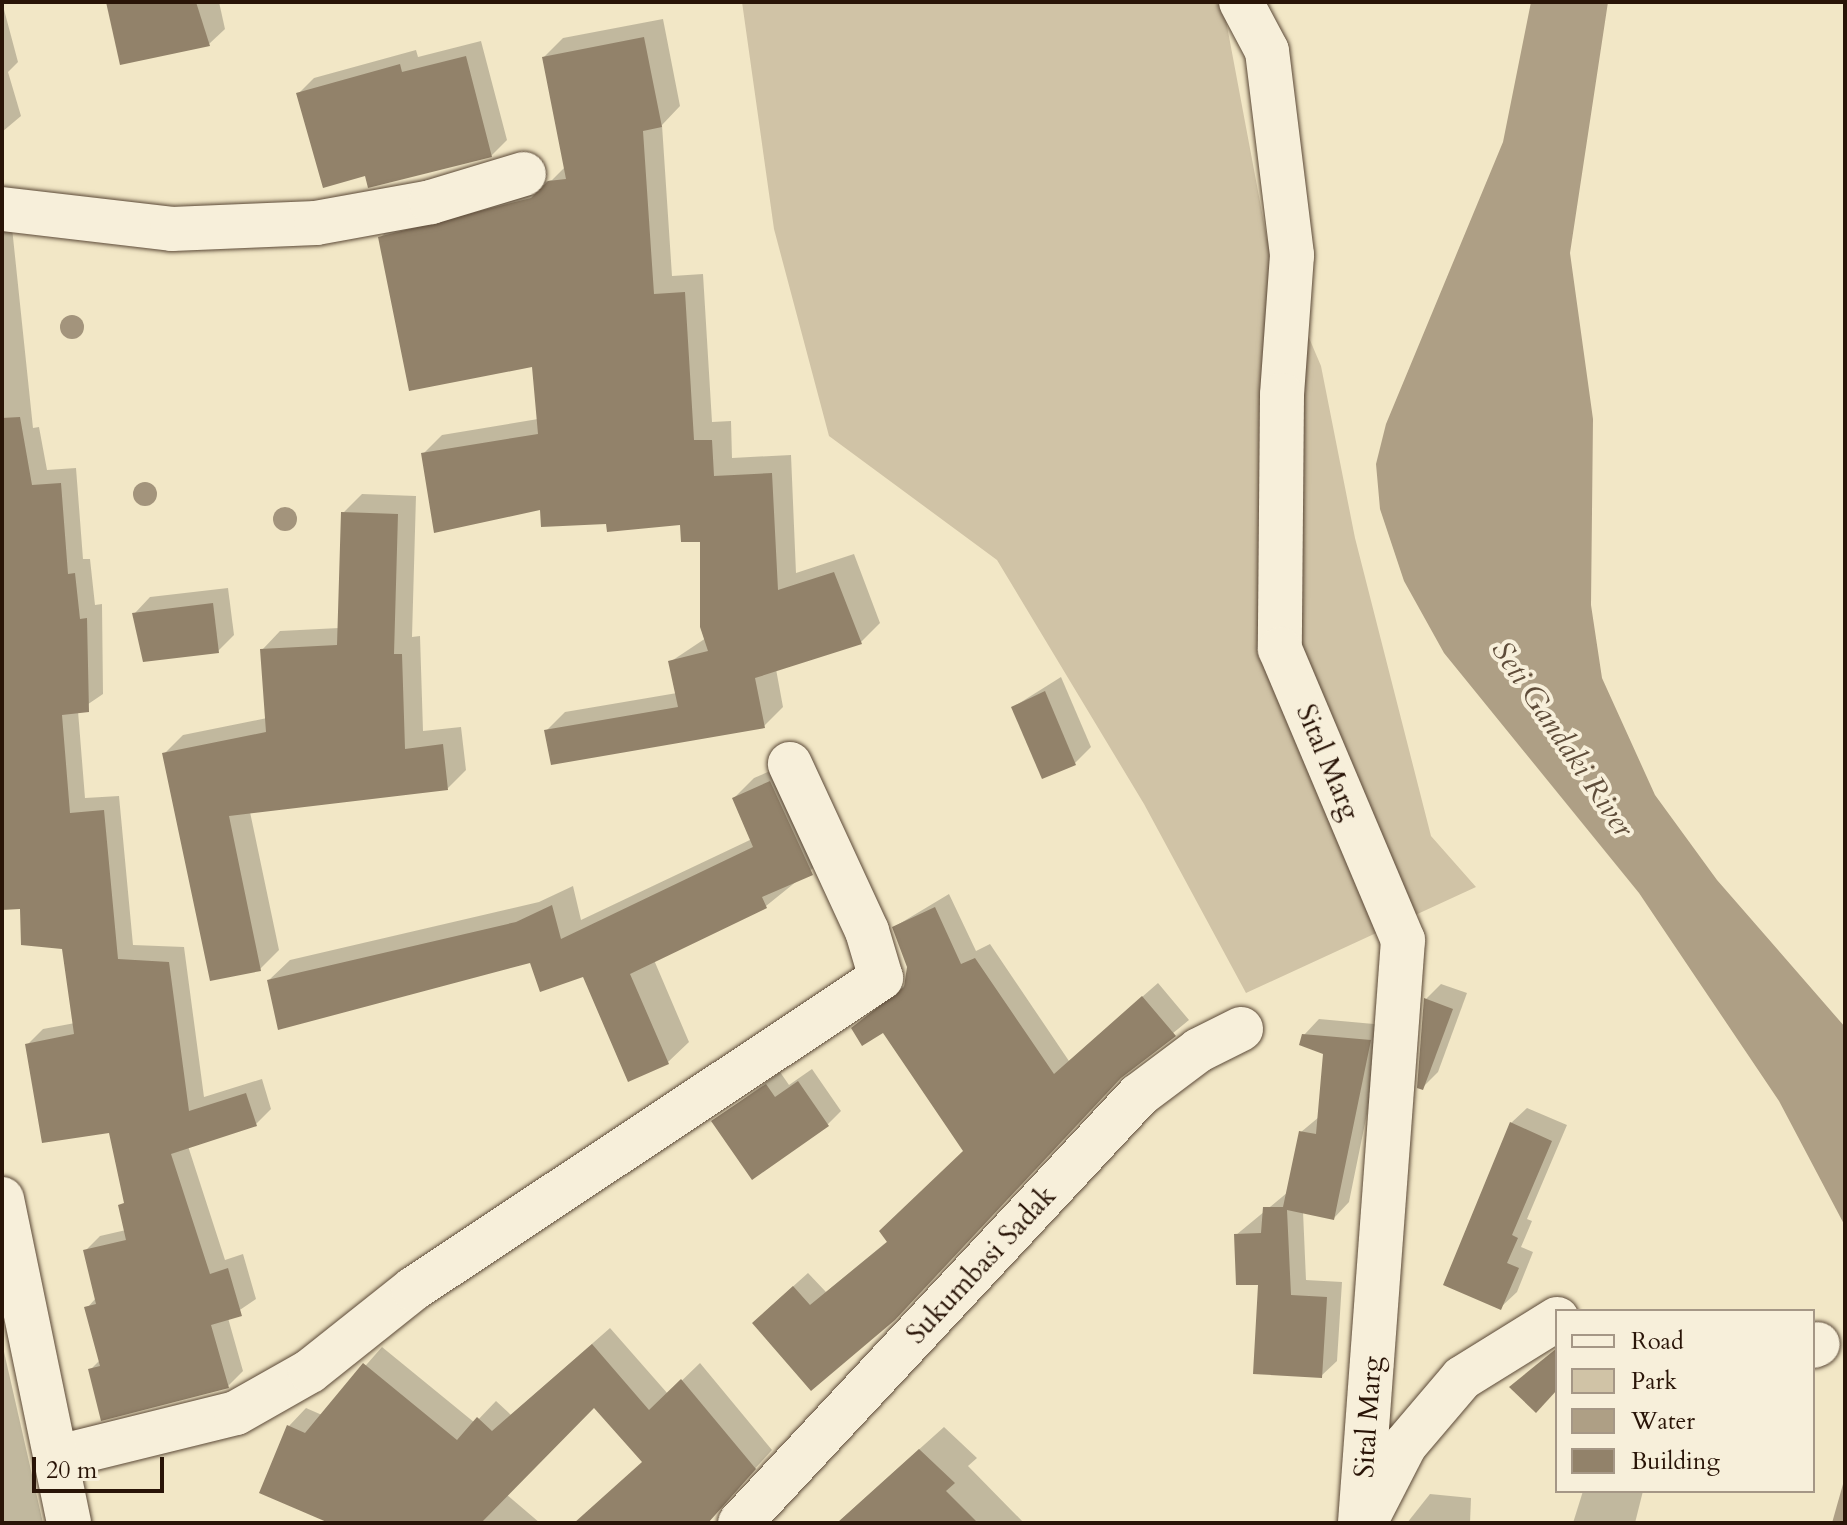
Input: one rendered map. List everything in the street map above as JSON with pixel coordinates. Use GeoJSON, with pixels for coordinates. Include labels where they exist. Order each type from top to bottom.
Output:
{"type":"FeatureCollection","features":[{"type":"Feature","properties":{"kind":"street","name":"Sital Marg"},"geometry":{"type":"LineString","coordinates":[[1241,2],[1267,51],[1292,255],[1282,395],[1280,649],[1403,940],[1363,1523]]}},
{"type":"Feature","properties":{"kind":"street"},"geometry":{"type":"LineString","coordinates":[[2,209],[172,229],[316,223],[431,202],[524,174]]}},
{"type":"Feature","properties":{"kind":"street"},"geometry":{"type":"LineString","coordinates":[[58,1457],[236,1413],[310,1371],[413,1289],[881,978],[790,764]]}},
{"type":"Feature","properties":{"kind":"street","name":"Sukumbasi Sadak"},"geometry":{"type":"LineString","coordinates":[[740,1523],[1139,1095],[1199,1050],[1241,1029]]}},
{"type":"Feature","properties":{"kind":"street"},"geometry":{"type":"LineString","coordinates":[[2,1199],[58,1457],[69,1523]]}},
{"type":"Feature","properties":{"kind":"street"},"geometry":{"type":"LineString","coordinates":[[1363,1523],[1405,1445],[1462,1378],[1555,1320]]}},
{"type":"Feature","properties":{"kind":"green space"},"geometry":{"type":"Polygon","coordinates":[[[742,2],[1215,2],[1224,10],[1267,239],[1321,366],[1355,538],[1431,836],[1476,887],[1246,993],[1144,804],[997,560],[829,436],[774,229],[742,2]]]}},
{"type":"Feature","properties":{"kind":"water","name":"Seti Gandaki River"},"geometry":{"type":"Polygon","coordinates":[[[1531,2],[1608,2],[1570,253],[1593,419],[1591,605],[1602,678],[1655,795],[1717,880],[1845,1027],[1845,1226],[1779,1101],[1639,893],[1444,653],[1404,581],[1380,509],[1376,464],[1386,424],[1503,142],[1531,2]]]}},
{"type":"Feature","properties":{"kind":"water"},"geometry":{"type":"Polygon","coordinates":[[[1845,1477],[1845,1523],[1832,1523],[1845,1477]]]}},
{"type":"Feature","properties":{"kind":"building"},"geometry":{"type":"Polygon","coordinates":[[[106,2],[196,2],[210,46],[120,65],[106,2]]]}},
{"type":"Feature","properties":{"kind":"building"},"geometry":{"type":"Polygon","coordinates":[[[644,37],[662,127],[643,131],[654,294],[685,292],[694,440],[712,440],[714,476],[772,473],[778,590],[834,572],[862,644],[755,678],[765,728],[551,765],[544,730],[678,707],[668,661],[708,651],[700,627],[700,542],[681,542],[680,525],[607,532],[606,524],[541,527],[540,510],[434,533],[421,453],[538,434],[532,367],[409,391],[378,237],[531,198],[548,181],[566,179],[542,57],[644,37]]]}},
{"type":"Feature","properties":{"kind":"building"},"geometry":{"type":"Polygon","coordinates":[[[466,56],[492,157],[368,188],[365,176],[323,188],[296,93],[400,64],[402,72],[466,56]]]}},
{"type":"Feature","properties":{"kind":"building"},"geometry":{"type":"Polygon","coordinates":[[[20,417],[32,485],[61,483],[68,574],[75,573],[80,619],[87,618],[89,712],[62,715],[70,813],[104,810],[118,959],[169,962],[189,1111],[246,1093],[257,1126],[171,1154],[210,1274],[228,1268],[242,1316],[211,1325],[229,1388],[101,1421],[88,1369],[100,1366],[84,1307],[96,1304],[83,1250],[126,1240],[118,1205],[124,1203],[109,1133],[42,1143],[25,1044],[74,1034],[62,949],[21,945],[20,909],[2,910],[2,418],[20,417]]]}},
{"type":"Feature","properties":{"kind":"building"},"geometry":{"type":"Polygon","coordinates":[[[341,512],[398,514],[394,654],[402,654],[405,749],[443,744],[448,790],[229,816],[261,971],[210,981],[162,753],[266,732],[260,649],[337,645],[341,512]]]}},
{"type":"Feature","properties":{"kind":"building"},"geometry":{"type":"Polygon","coordinates":[[[213,603],[219,653],[143,662],[132,613],[213,603]]]}},
{"type":"Feature","properties":{"kind":"building"},"geometry":{"type":"Polygon","coordinates":[[[1045,691],[1076,765],[1042,779],[1011,707],[1045,691]]]}},
{"type":"Feature","properties":{"kind":"building"},"geometry":{"type":"Polygon","coordinates":[[[770,781],[813,875],[762,897],[767,908],[630,974],[669,1064],[628,1082],[583,977],[540,992],[530,963],[278,1030],[267,980],[516,922],[552,905],[561,939],[753,847],[732,798],[770,781]]]}},
{"type":"Feature","properties":{"kind":"building"},"geometry":{"type":"Polygon","coordinates":[[[935,907],[961,964],[975,958],[1054,1074],[1142,996],[1176,1036],[1121,1078],[895,1320],[811,1391],[752,1323],[793,1286],[810,1305],[887,1242],[879,1231],[963,1151],[883,1033],[862,1046],[851,1028],[904,987],[907,967],[892,927],[935,907]]]}},
{"type":"Feature","properties":{"kind":"building"},"geometry":{"type":"Polygon","coordinates":[[[1424,998],[1453,1009],[1423,1090],[1417,1088],[1424,998]]]}},
{"type":"Feature","properties":{"kind":"building"},"geometry":{"type":"Polygon","coordinates":[[[1302,1034],[1371,1040],[1334,1220],[1287,1210],[1291,1295],[1327,1297],[1322,1378],[1253,1374],[1258,1285],[1236,1285],[1234,1234],[1261,1233],[1263,1207],[1283,1207],[1299,1131],[1316,1134],[1323,1054],[1299,1045],[1302,1034]]]}},
{"type":"Feature","properties":{"kind":"building"},"geometry":{"type":"Polygon","coordinates":[[[798,1081],[829,1126],[752,1180],[711,1121],[766,1084],[775,1097],[798,1081]]]}},
{"type":"Feature","properties":{"kind":"building"},"geometry":{"type":"Polygon","coordinates":[[[1510,1122],[1552,1141],[1512,1235],[1518,1238],[1507,1263],[1519,1268],[1501,1310],[1443,1285],[1510,1122]]]}},
{"type":"Feature","properties":{"kind":"building"},"geometry":{"type":"Polygon","coordinates":[[[592,1344],[649,1410],[681,1379],[756,1469],[708,1523],[574,1523],[642,1462],[594,1408],[481,1523],[329,1523],[259,1493],[287,1425],[305,1433],[363,1363],[457,1440],[477,1417],[492,1431],[592,1344]]]}},
{"type":"Feature","properties":{"kind":"building"},"geometry":{"type":"Polygon","coordinates":[[[1555,1350],[1555,1392],[1536,1413],[1509,1387],[1555,1350]]]}},
{"type":"Feature","properties":{"kind":"building"},"geometry":{"type":"Polygon","coordinates":[[[919,1449],[955,1483],[946,1491],[978,1523],[837,1523],[919,1449]]]}}]}
